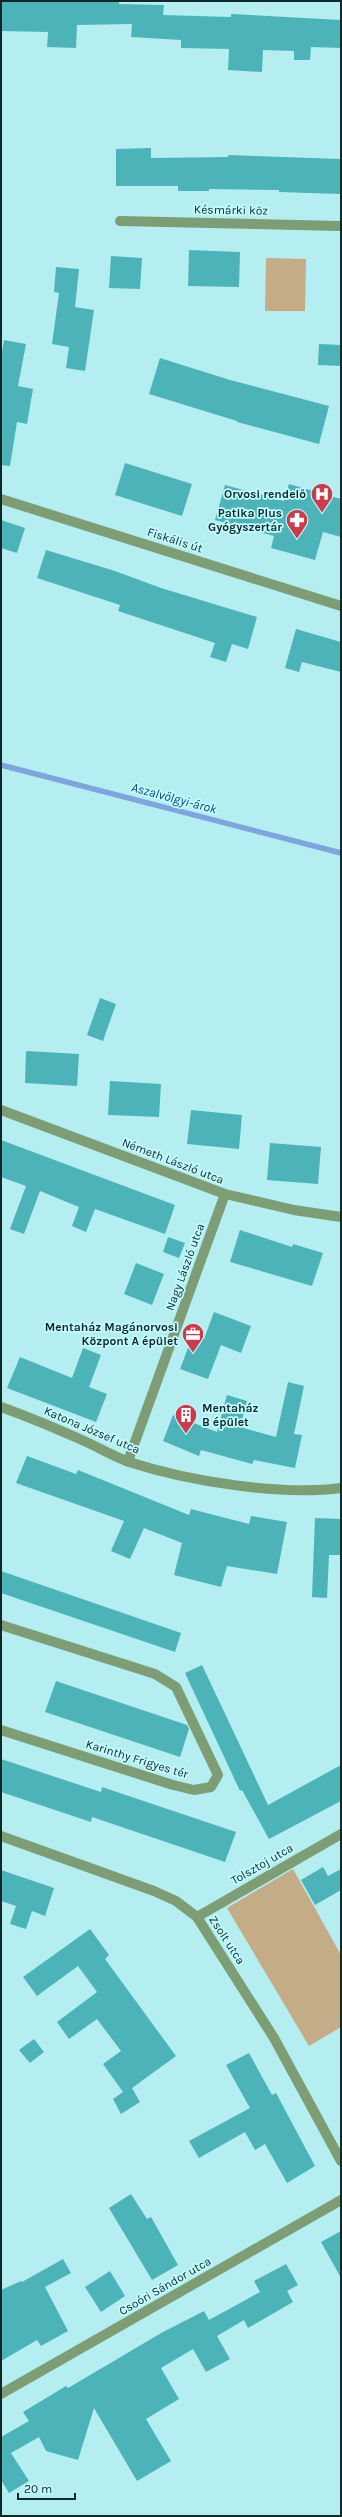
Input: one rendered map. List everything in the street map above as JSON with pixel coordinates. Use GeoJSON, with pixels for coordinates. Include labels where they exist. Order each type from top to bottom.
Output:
{"type":"FeatureCollection","features":[{"type":"Feature","properties":{"kind":"street","name":"Késmárki köz"},"geometry":{"type":"LineString","coordinates":[[120,221],[341,226]]}},
{"type":"Feature","properties":{"kind":"street","name":"Fiskális út"},"geometry":{"type":"LineString","coordinates":[[1,499],[341,606]]}},
{"type":"Feature","properties":{"kind":"street","name":"Németh László utca"},"geometry":{"type":"LineString","coordinates":[[1,1110],[225,1194],[294,1210],[341,1217]]}},
{"type":"Feature","properties":{"kind":"street","name":"Nagy László utca"},"geometry":{"type":"LineString","coordinates":[[128,1461],[225,1194]]}},
{"type":"Feature","properties":{"kind":"street","name":"Katona József utca"},"geometry":{"type":"LineString","coordinates":[[1,1407],[40,1421],[128,1461],[180,1475],[226,1484],[326,1490],[341,1488]]}},
{"type":"Feature","properties":{"kind":"street","name":"Karinthy Frigyes tér"},"geometry":{"type":"LineString","coordinates":[[1,1624],[155,1674],[176,1687],[218,1775],[211,1787],[194,1790],[173,1785],[1,1730]]}},
{"type":"Feature","properties":{"kind":"street","name":"Tolsztoj utca"},"geometry":{"type":"LineString","coordinates":[[197,1917],[341,1834]]}},
{"type":"Feature","properties":{"kind":"street","name":"Zsolt utca"},"geometry":{"type":"LineString","coordinates":[[1,1836],[154,1891],[176,1901],[197,1917],[274,2038],[341,2161]]}},
{"type":"Feature","properties":{"kind":"street","name":"Csoóri Sándor utca"},"geometry":{"type":"LineString","coordinates":[[1,2394],[341,2200]]}},
{"type":"Feature","properties":{"kind":"shaded area"},"geometry":{"type":"Polygon","coordinates":[[[266,258],[306,259],[305,311],[265,311],[266,258]]]}},
{"type":"Feature","properties":{"kind":"shaded area"},"geometry":{"type":"Polygon","coordinates":[[[293,1869],[341,1955],[341,2027],[309,2046],[227,1908],[293,1869]]]}},
{"type":"Feature","properties":{"kind":"building"},"geometry":{"type":"Polygon","coordinates":[[[1,1],[119,1],[119,4],[164,5],[163,15],[231,17],[231,14],[341,20],[341,48],[311,47],[310,60],[294,60],[294,51],[263,50],[262,72],[228,70],[229,49],[181,48],[181,40],[131,37],[132,24],[77,25],[76,48],[47,47],[48,32],[1,31],[1,1]]]}},
{"type":"Feature","properties":{"kind":"building"},"geometry":{"type":"Polygon","coordinates":[[[151,148],[151,158],[228,157],[228,155],[341,159],[341,194],[279,192],[279,190],[209,189],[209,191],[178,191],[178,186],[116,186],[116,149],[151,148]]]}},
{"type":"Feature","properties":{"kind":"building"},"geometry":{"type":"Polygon","coordinates":[[[189,250],[240,252],[239,287],[188,286],[189,250]]]}},
{"type":"Feature","properties":{"kind":"building"},"geometry":{"type":"Polygon","coordinates":[[[111,256],[142,258],[140,289],[109,288],[111,256]]]}},
{"type":"Feature","properties":{"kind":"building"},"geometry":{"type":"Polygon","coordinates":[[[56,267],[79,269],[75,307],[94,310],[85,371],[66,368],[69,347],[52,344],[59,293],[54,292],[56,267]]]}},
{"type":"Feature","properties":{"kind":"building"},"geometry":{"type":"Polygon","coordinates":[[[4,340],[26,344],[18,386],[33,389],[27,424],[17,422],[10,466],[1,465],[1,358],[4,340]]]}},
{"type":"Feature","properties":{"kind":"building"},"geometry":{"type":"Polygon","coordinates":[[[319,344],[341,345],[341,366],[318,365],[319,344]]]}},
{"type":"Feature","properties":{"kind":"building"},"geometry":{"type":"Polygon","coordinates":[[[160,358],[230,380],[329,406],[319,444],[237,422],[149,394],[160,358]]]}},
{"type":"Feature","properties":{"kind":"building"},"geometry":{"type":"Polygon","coordinates":[[[125,463],[192,484],[182,516],[115,495],[125,463]]]}},
{"type":"Feature","properties":{"kind":"building"},"geometry":{"type":"Polygon","coordinates":[[[289,484],[341,499],[341,537],[323,532],[315,560],[271,548],[274,536],[215,520],[225,485],[284,501],[289,484]]]}},
{"type":"Feature","properties":{"kind":"building"},"geometry":{"type":"Polygon","coordinates":[[[1,520],[25,528],[17,553],[1,548],[1,520]]]}},
{"type":"Feature","properties":{"kind":"building"},"geometry":{"type":"Polygon","coordinates":[[[46,550],[115,571],[161,588],[257,617],[248,649],[232,644],[226,662],[210,657],[215,643],[118,611],[120,605],[37,578],[46,550]]]}},
{"type":"Feature","properties":{"kind":"building"},"geometry":{"type":"Polygon","coordinates":[[[296,629],[341,642],[341,672],[302,662],[299,672],[285,668],[296,629]]]}},
{"type":"Feature","properties":{"kind":"building"},"geometry":{"type":"Polygon","coordinates":[[[100,998],[116,1004],[103,1041],[87,1035],[100,998]]]}},
{"type":"Feature","properties":{"kind":"building"},"geometry":{"type":"Polygon","coordinates":[[[26,1051],[79,1054],[77,1086],[25,1083],[26,1051]]]}},
{"type":"Feature","properties":{"kind":"building"},"geometry":{"type":"Polygon","coordinates":[[[110,1081],[161,1084],[159,1117],[108,1115],[110,1081]]]}},
{"type":"Feature","properties":{"kind":"building"},"geometry":{"type":"Polygon","coordinates":[[[191,1110],[242,1115],[239,1149],[187,1144],[191,1110]]]}},
{"type":"Feature","properties":{"kind":"building"},"geometry":{"type":"Polygon","coordinates":[[[1,1140],[175,1205],[165,1234],[95,1209],[86,1232],[72,1226],[79,1207],[40,1191],[24,1234],[10,1229],[26,1186],[1,1177],[1,1140]]]}},
{"type":"Feature","properties":{"kind":"building"},"geometry":{"type":"Polygon","coordinates":[[[270,1143],[321,1147],[318,1184],[267,1180],[270,1143]]]}},
{"type":"Feature","properties":{"kind":"building"},"geometry":{"type":"Polygon","coordinates":[[[240,1230],[292,1247],[293,1244],[323,1253],[312,1286],[230,1262],[240,1230]]]}},
{"type":"Feature","properties":{"kind":"building"},"geometry":{"type":"Polygon","coordinates":[[[168,1237],[185,1243],[179,1258],[163,1252],[168,1237]]]}},
{"type":"Feature","properties":{"kind":"building"},"geometry":{"type":"Polygon","coordinates":[[[136,1263],[164,1274],[152,1305],[124,1294],[136,1263]]]}},
{"type":"Feature","properties":{"kind":"building"},"geometry":{"type":"Polygon","coordinates":[[[214,1312],[251,1326],[241,1353],[221,1345],[208,1379],[180,1369],[193,1335],[204,1339],[214,1312]]]}},
{"type":"Feature","properties":{"kind":"building"},"geometry":{"type":"Polygon","coordinates":[[[83,1348],[101,1355],[89,1387],[107,1394],[96,1422],[7,1388],[20,1357],[72,1378],[83,1348]]]}},
{"type":"Feature","properties":{"kind":"building"},"geometry":{"type":"Polygon","coordinates":[[[288,1382],[304,1386],[294,1434],[302,1435],[295,1468],[254,1460],[252,1464],[201,1450],[199,1456],[163,1441],[173,1415],[217,1432],[227,1395],[247,1401],[240,1427],[276,1437],[288,1382]]]}},
{"type":"Feature","properties":{"kind":"building"},"geometry":{"type":"Polygon","coordinates":[[[27,1456],[76,1474],[78,1470],[189,1515],[191,1509],[249,1524],[251,1516],[287,1522],[277,1574],[227,1566],[221,1587],[174,1575],[182,1543],[144,1528],[130,1559],[111,1551],[124,1521],[16,1483],[27,1456]]]}},
{"type":"Feature","properties":{"kind":"building"},"geometry":{"type":"Polygon","coordinates":[[[315,1518],[341,1519],[340,1555],[329,1555],[327,1598],[312,1597],[315,1518]]]}},
{"type":"Feature","properties":{"kind":"building"},"geometry":{"type":"Polygon","coordinates":[[[1,1571],[181,1633],[175,1652],[1,1593],[1,1571]]]}},
{"type":"Feature","properties":{"kind":"building"},"geometry":{"type":"Polygon","coordinates":[[[202,1665],[268,1805],[341,1765],[341,1801],[269,1839],[242,1790],[240,1791],[185,1673],[202,1665]]]}},
{"type":"Feature","properties":{"kind":"building"},"geometry":{"type":"Polygon","coordinates":[[[56,1681],[187,1725],[189,1729],[180,1757],[45,1712],[56,1681]]]}},
{"type":"Feature","properties":{"kind":"building"},"geometry":{"type":"Polygon","coordinates":[[[1,1759],[101,1792],[102,1787],[236,1832],[225,1862],[92,1817],[91,1822],[1,1792],[1,1759]]]}},
{"type":"Feature","properties":{"kind":"building"},"geometry":{"type":"Polygon","coordinates":[[[323,1867],[328,1876],[341,1869],[341,1890],[315,1905],[301,1880],[323,1867]]]}},
{"type":"Feature","properties":{"kind":"building"},"geometry":{"type":"Polygon","coordinates":[[[1,1870],[54,1888],[45,1916],[32,1911],[26,1929],[10,1924],[16,1906],[1,1901],[1,1870]]]}},
{"type":"Feature","properties":{"kind":"building"},"geometry":{"type":"Polygon","coordinates":[[[90,1929],[109,1955],[105,1959],[176,2056],[132,2088],[140,2102],[121,2114],[113,2099],[123,2092],[103,2064],[121,2051],[97,2019],[69,2039],[57,2022],[97,1992],[78,1966],[37,1996],[23,1977],[90,1929]]]}},
{"type":"Feature","properties":{"kind":"building"},"geometry":{"type":"Polygon","coordinates":[[[34,2039],[44,2052],[30,2063],[19,2050],[34,2039]]]}},
{"type":"Feature","properties":{"kind":"building"},"geometry":{"type":"Polygon","coordinates":[[[249,2053],[272,2095],[276,2093],[315,2166],[287,2183],[265,2144],[255,2150],[245,2132],[199,2158],[189,2141],[250,2108],[226,2065],[249,2053]]]}},
{"type":"Feature","properties":{"kind":"building"},"geometry":{"type":"Polygon","coordinates":[[[131,2194],[147,2219],[151,2217],[178,2265],[152,2280],[109,2208],[131,2194]]]}},
{"type":"Feature","properties":{"kind":"building"},"geometry":{"type":"Polygon","coordinates":[[[341,2231],[341,2278],[321,2242],[341,2231]]]}},
{"type":"Feature","properties":{"kind":"building"},"geometry":{"type":"Polygon","coordinates":[[[63,2259],[71,2273],[45,2287],[68,2331],[41,2346],[37,2340],[1,2361],[1,2290],[21,2281],[22,2282],[63,2259]]]}},
{"type":"Feature","properties":{"kind":"building"},"geometry":{"type":"Polygon","coordinates":[[[286,2264],[298,2285],[287,2291],[293,2302],[248,2328],[244,2320],[217,2336],[230,2359],[206,2372],[193,2349],[161,2368],[179,2399],[146,2419],[171,2461],[137,2481],[94,2408],[78,2460],[46,2451],[39,2437],[11,2453],[29,2481],[9,2493],[1,2480],[1,2437],[29,2421],[23,2412],[66,2386],[68,2388],[163,2332],[204,2311],[209,2320],[260,2292],[254,2281],[286,2264]]]}},
{"type":"Feature","properties":{"kind":"building"},"geometry":{"type":"Polygon","coordinates":[[[110,2271],[125,2296],[101,2312],[85,2287],[110,2271]]]}},
{"type":"Feature","properties":{"kind":"waterway","name":"Aszalvölgyi-árok"},"geometry":{"type":"LineString","coordinates":[[1,765],[341,853]]}},
{"type":"Feature","properties":{"kind":"place","name":"Orvosi rendelő"},"geometry":{"type":"Point","coordinates":[322,514]}},
{"type":"Feature","properties":{"kind":"place","name":"Patika Plus Gyógyszertár"},"geometry":{"type":"Point","coordinates":[297,540]}},
{"type":"Feature","properties":{"kind":"place","name":"Mentaház Magánorvosi Központ A épület"},"geometry":{"type":"Point","coordinates":[193,1354]}},
{"type":"Feature","properties":{"kind":"place","name":"Mentaház B épület"},"geometry":{"type":"Point","coordinates":[186,1434]}}]}
